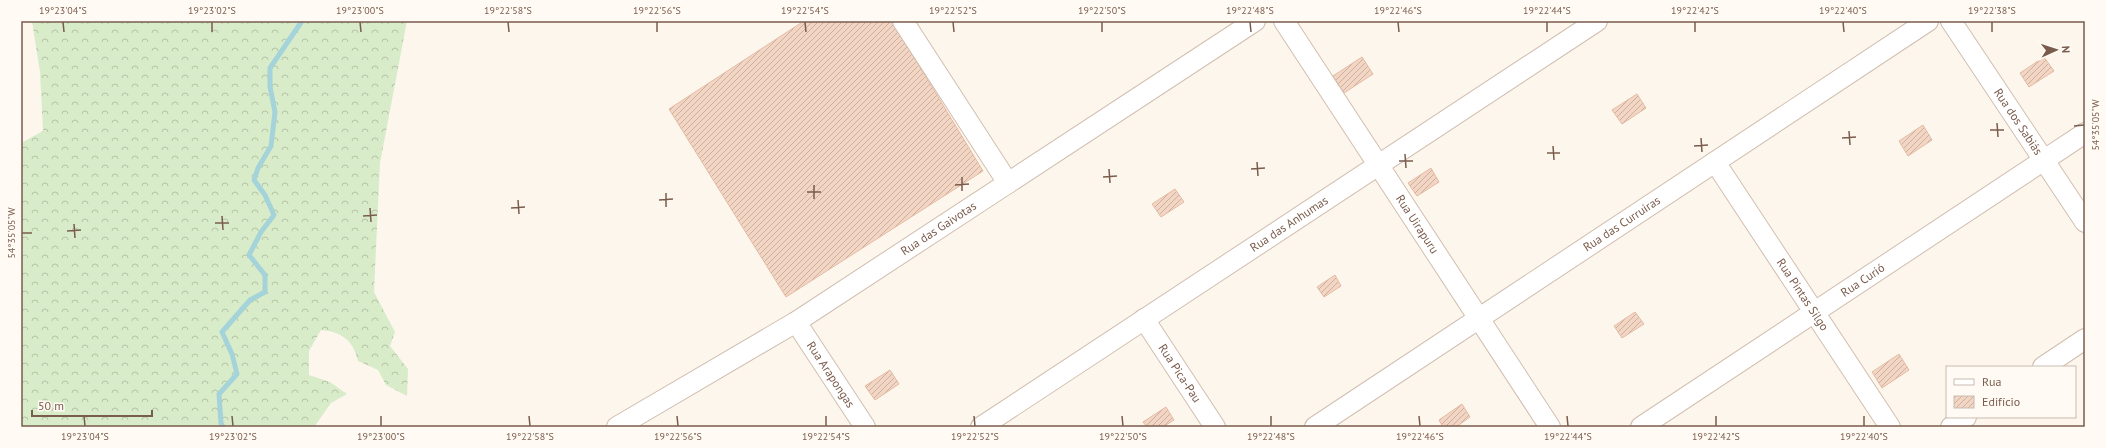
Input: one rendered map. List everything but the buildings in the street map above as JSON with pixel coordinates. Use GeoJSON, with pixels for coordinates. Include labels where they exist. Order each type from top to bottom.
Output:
{"type":"FeatureCollection","features":[{"type":"Feature","properties":{"kind":"street"},"geometry":{"type":"LineString","coordinates":[[903,21],[1008,182]]}},
{"type":"Feature","properties":{"kind":"street","name":"Rua das Gaivotas"},"geometry":{"type":"LineString","coordinates":[[617,427],[796,322],[1254,21]]}},
{"type":"Feature","properties":{"kind":"street","name":"Rua Uirapuru"},"geometry":{"type":"LineString","coordinates":[[1284,21],[1550,427]]}},
{"type":"Feature","properties":{"kind":"street","name":"Rua das Anhumas"},"geometry":{"type":"LineString","coordinates":[[981,427],[1597,21]]}},
{"type":"Feature","properties":{"kind":"street","name":"Rua das Curruiras"},"geometry":{"type":"LineString","coordinates":[[1315,427],[1928,21]]}},
{"type":"Feature","properties":{"kind":"street","name":"Rua dos Sabiás"},"geometry":{"type":"LineString","coordinates":[[1951,21],[2085,222]]}},
{"type":"Feature","properties":{"kind":"street","name":"Rua Curió"},"geometry":{"type":"LineString","coordinates":[[1641,427],[2085,133]]}},
{"type":"Feature","properties":{"kind":"street","name":"Rua Pintas Silgo"},"geometry":{"type":"LineString","coordinates":[[1715,162],[1813,313],[1890,427]]}},
{"type":"Feature","properties":{"kind":"street","name":"Rua Pica-Pau"},"geometry":{"type":"LineString","coordinates":[[1144,319],[1215,427]]}},
{"type":"Feature","properties":{"kind":"street","name":"Rua Arapongas"},"geometry":{"type":"LineString","coordinates":[[796,322],[865,427]]}},
{"type":"Feature","properties":{"kind":"street"},"geometry":{"type":"LineString","coordinates":[[2044,366],[2085,339]]}},
{"type":"Feature","properties":{"kind":"street"},"geometry":{"type":"LineString","coordinates":[[1951,427],[1964,418]]}},
{"type":"Feature","properties":{"kind":"green space"},"geometry":{"type":"Polygon","coordinates":[[[32,21],[407,21],[380,163],[374,292],[395,332],[390,346],[408,369],[407,396],[386,385],[378,370],[358,361],[350,342],[346,338],[335,333],[321,330],[309,351],[309,375],[330,382],[347,394],[331,403],[314,427],[21,427],[21,143],[43,131],[40,72],[32,21]]]}},
{"type":"Feature","properties":{"kind":"waterway"},"geometry":{"type":"LineString","coordinates":[[223,427],[221,423],[219,394],[237,374],[232,354],[222,332],[250,300],[265,292],[265,275],[249,255],[261,232],[274,215],[265,195],[254,180],[258,168],[271,146],[275,112],[270,87],[270,68],[302,21]]}}]}
